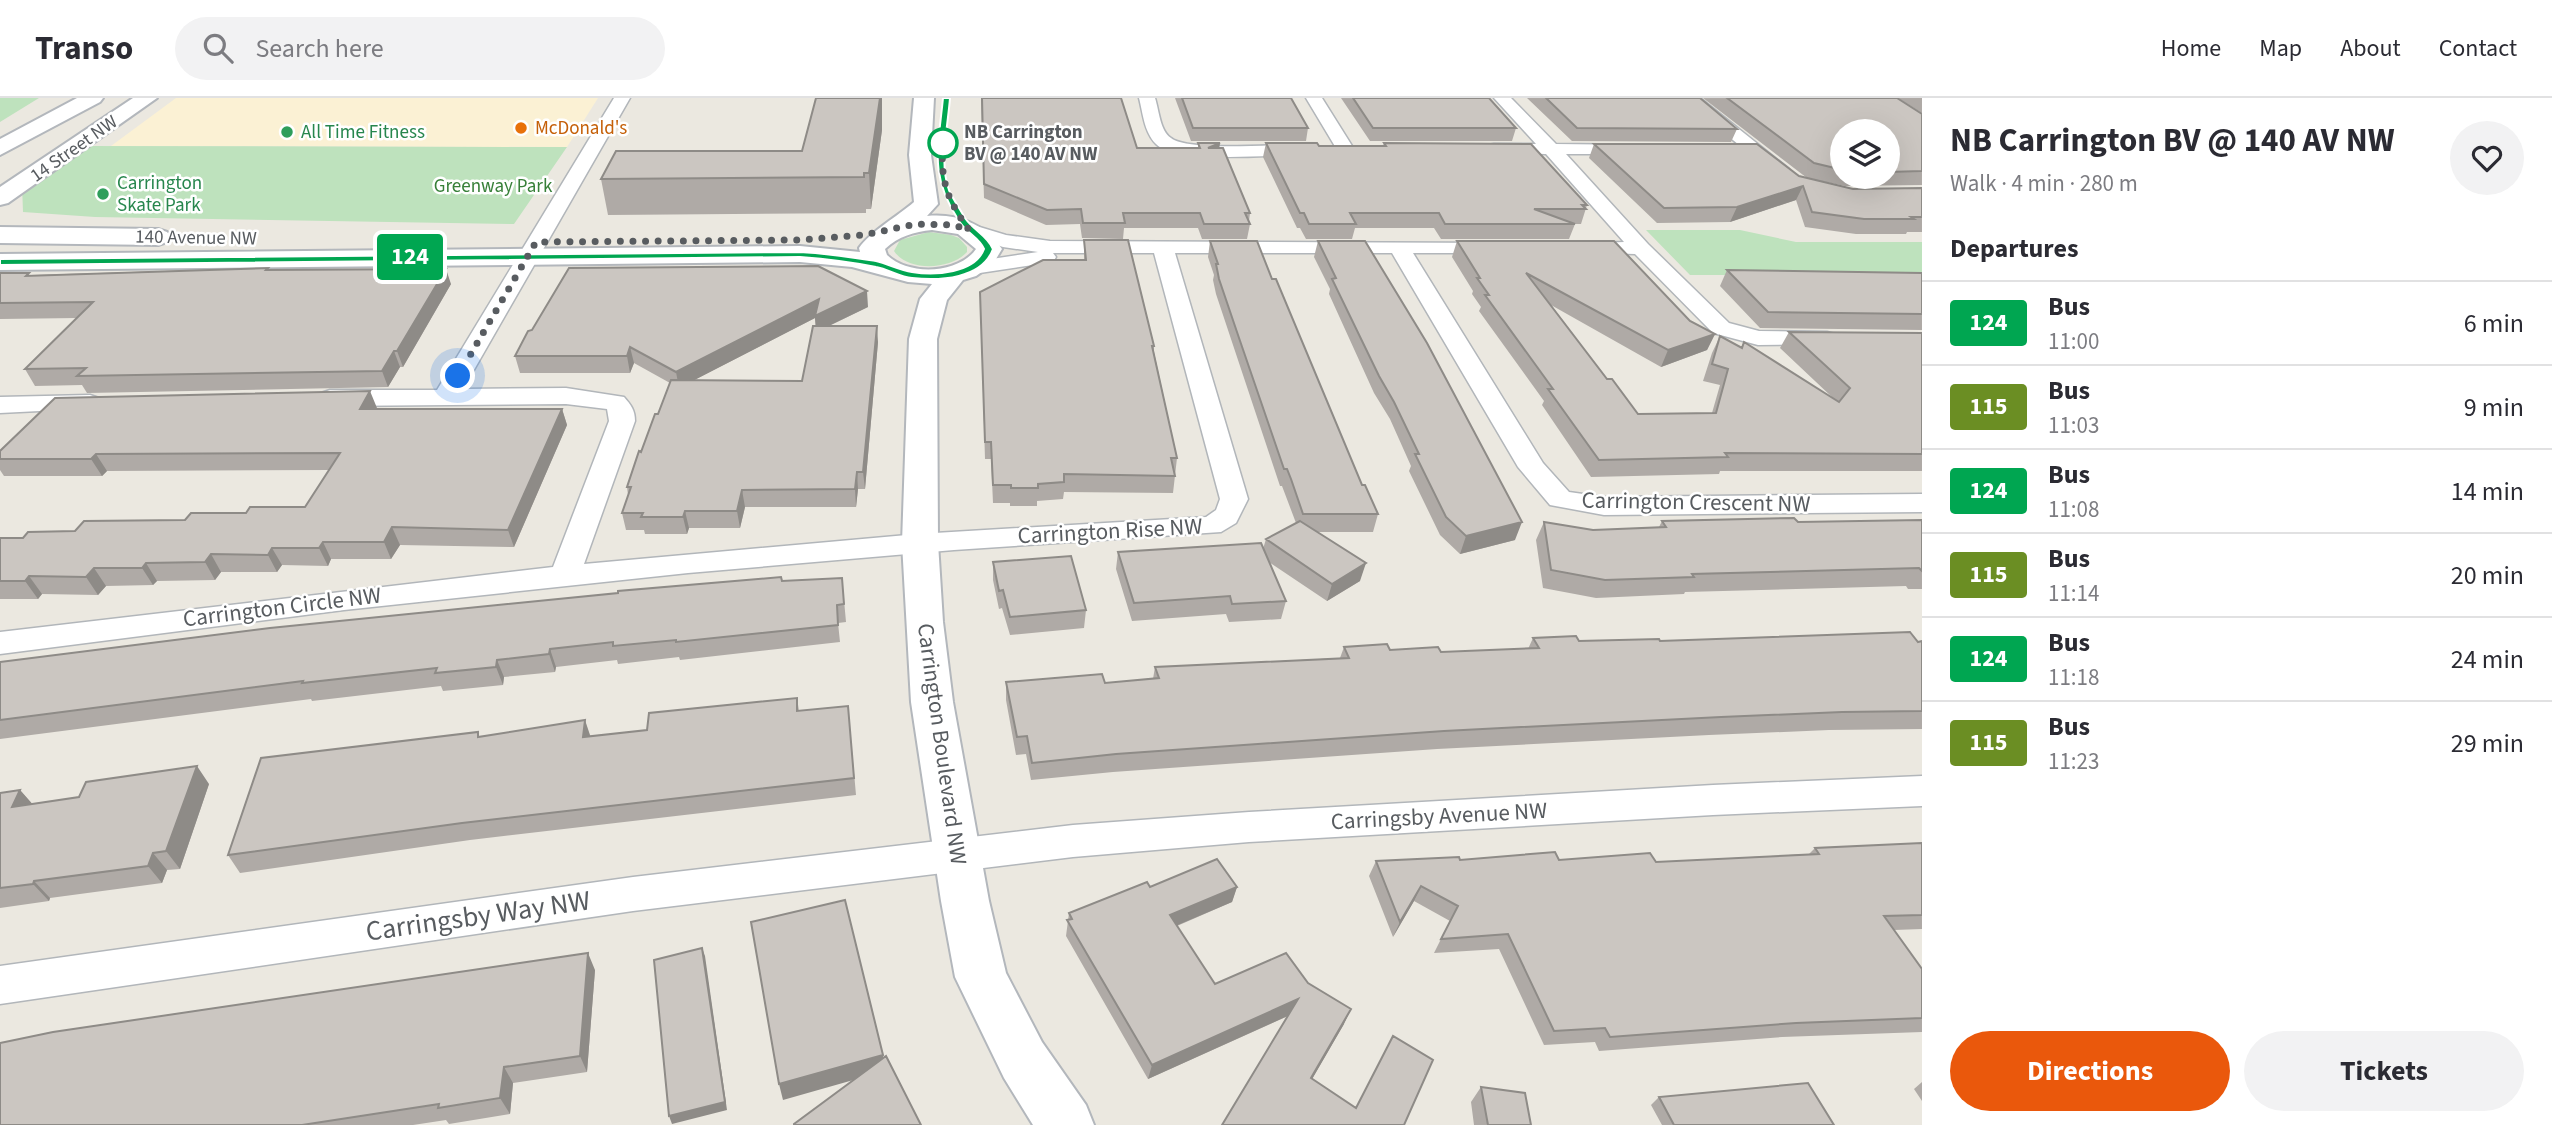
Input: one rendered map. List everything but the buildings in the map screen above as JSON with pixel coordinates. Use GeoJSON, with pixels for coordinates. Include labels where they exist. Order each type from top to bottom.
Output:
{"type":"FeatureCollection","features":[{"type":"Feature","properties":{"kind":"street","name":"14 Street NW"},"geometry":{"type":"LineString","coordinates":[[0,198],[147,98]]}},
{"type":"Feature","properties":{"kind":"street"},"geometry":{"type":"LineString","coordinates":[[446,396],[622,98]]}},
{"type":"Feature","properties":{"kind":"street"},"geometry":{"type":"LineString","coordinates":[[885,267],[875,258],[872,248],[879,237],[897,229],[926,204],[920,155],[924,98]]}},
{"type":"Feature","properties":{"kind":"street"},"geometry":{"type":"LineString","coordinates":[[1147,98],[1161,139],[1171,147],[1198,150],[1352,149],[1314,98]]}},
{"type":"Feature","properties":{"kind":"street"},"geometry":{"type":"LineString","coordinates":[[1502,98],[1641,248],[1721,328],[1758,338],[1854,339]]}},
{"type":"Feature","properties":{"kind":"street"},"geometry":{"type":"LineString","coordinates":[[1690,98],[1799,184]]}},
{"type":"Feature","properties":{"kind":"street","name":"14 Street NW"},"geometry":{"type":"LineString","coordinates":[[0,148],[85,102]]}},
{"type":"Feature","properties":{"kind":"street"},"geometry":{"type":"LineString","coordinates":[[0,168],[85,102]]}},
{"type":"Feature","properties":{"kind":"street"},"geometry":{"type":"LineString","coordinates":[[943,136],[941,161],[947,194],[971,231],[985,240],[989,249],[985,260],[963,271]]}},
{"type":"Feature","properties":{"kind":"street"},"geometry":{"type":"LineString","coordinates":[[1482,149],[1655,149]]}},
{"type":"Feature","properties":{"kind":"street"},"geometry":{"type":"LineString","coordinates":[[1730,149],[1755,150]]}},
{"type":"Feature","properties":{"kind":"street"},"geometry":{"type":"LineString","coordinates":[[22,185],[1,208],[5,219],[90,235]]}},
{"type":"Feature","properties":{"kind":"street","name":"140 Avenue NW"},"geometry":{"type":"LineString","coordinates":[[3,260],[763,242],[840,238],[935,223],[1023,245],[1519,247]]}},
{"type":"Feature","properties":{"kind":"street","name":"140 Avenue NW"},"geometry":{"type":"LineString","coordinates":[[0,235],[303,241],[744,257],[809,255],[885,267],[912,275],[963,271],[1069,254],[1153,247]]}},
{"type":"Feature","properties":{"kind":"street"},"geometry":{"type":"LineString","coordinates":[[3,260],[144,247],[303,241]]}},
{"type":"Feature","properties":{"kind":"street","name":"Carrington Rise NW"},"geometry":{"type":"LineString","coordinates":[[920,543],[1210,526],[1224,521],[1231,512],[1234,499],[1153,247]]}},
{"type":"Feature","properties":{"kind":"street","name":"Carrington Crescent NW"},"geometry":{"type":"LineString","coordinates":[[1399,247],[1532,467],[1560,499],[1604,506],[1922,503]]}},
{"type":"Feature","properties":{"kind":"street"},"geometry":{"type":"LineString","coordinates":[[1560,248],[1641,248]]}},
{"type":"Feature","properties":{"kind":"street","name":"Carrington Boulevard NW"},"geometry":{"type":"LineString","coordinates":[[885,267],[923,339]]}},
{"type":"Feature","properties":{"kind":"street","name":"Carrington Boulevard NW"},"geometry":{"type":"LineString","coordinates":[[963,271],[934,299],[923,339],[920,543],[932,702],[981,976],[1023,1060],[1066,1125]]}},
{"type":"Feature","properties":{"kind":"street"},"geometry":{"type":"LineString","coordinates":[[307,398],[446,396],[595,398],[615,402],[622,411],[622,421],[565,575]]}},
{"type":"Feature","properties":{"kind":"street"},"geometry":{"type":"LineString","coordinates":[[0,405],[111,402]]}},
{"type":"Feature","properties":{"kind":"street","name":"Carrington Circle NW"},"geometry":{"type":"LineString","coordinates":[[0,643],[362,597],[565,575],[920,543]]}},
{"type":"Feature","properties":{"kind":"street","name":"Carringsby Avenue NW"},"geometry":{"type":"LineString","coordinates":[[957,853],[1276,825],[1922,791]]}},
{"type":"Feature","properties":{"kind":"street","name":"Carringsby Way NW"},"geometry":{"type":"LineString","coordinates":[[0,985],[633,894],[957,853]]}},
{"type":"Feature","properties":{"kind":"shaded area"},"geometry":{"type":"Polygon","coordinates":[[[176,98],[598,98],[567,147],[111,146],[176,98]]]}},
{"type":"Feature","properties":{"kind":"green space"},"geometry":{"type":"Polygon","coordinates":[[[0,98],[39,98],[0,122],[0,98]]]}},
{"type":"Feature","properties":{"kind":"green space","name":"Greenway Park"},"geometry":{"type":"Polygon","coordinates":[[[78,146],[567,147],[514,224],[95,217],[23,212],[22,185],[78,146]]]}},
{"type":"Feature","properties":{"kind":"green space"},"geometry":{"type":"Polygon","coordinates":[[[1646,230],[1740,230],[1796,242],[1922,242],[1922,275],[1690,275],[1646,230]]]}},
{"type":"Feature","properties":{"kind":"green space"},"geometry":{"type":"Polygon","coordinates":[[[929,232],[959,238],[967,247],[967,252],[951,262],[930,266],[909,263],[894,251],[900,240],[929,232]]]}},
{"type":"Feature","properties":{"kind":"bus line","name":"124"},"geometry":{"type":"LineString","coordinates":[[0,262],[101,263],[476,256],[744,257],[800,254],[882,265],[912,275],[954,274],[985,260],[989,249],[985,240],[969,230],[962,221],[944,189],[941,161],[947,98]]}},
{"type":"Feature","properties":{"kind":"place","name":"McDonald's"},"geometry":{"type":"Point","coordinates":[521,128]}},
{"type":"Feature","properties":{"kind":"place","name":"All Time Fitness"},"geometry":{"type":"Point","coordinates":[287,132]}},
{"type":"Feature","properties":{"kind":"place","name":"NB Carrington BV @ 140 AV NW"},"geometry":{"type":"Point","coordinates":[943,143]}},
{"type":"Feature","properties":{"kind":"place","name":"Carrington Skate Park"},"geometry":{"type":"Point","coordinates":[103,194]}},
{"type":"Feature","properties":{"kind":"route"},"geometry":{"type":"LineString","coordinates":[[458,376],[536,242],[763,242],[840,238],[935,223],[969,230],[944,189],[941,161],[943,143]]}}]}
